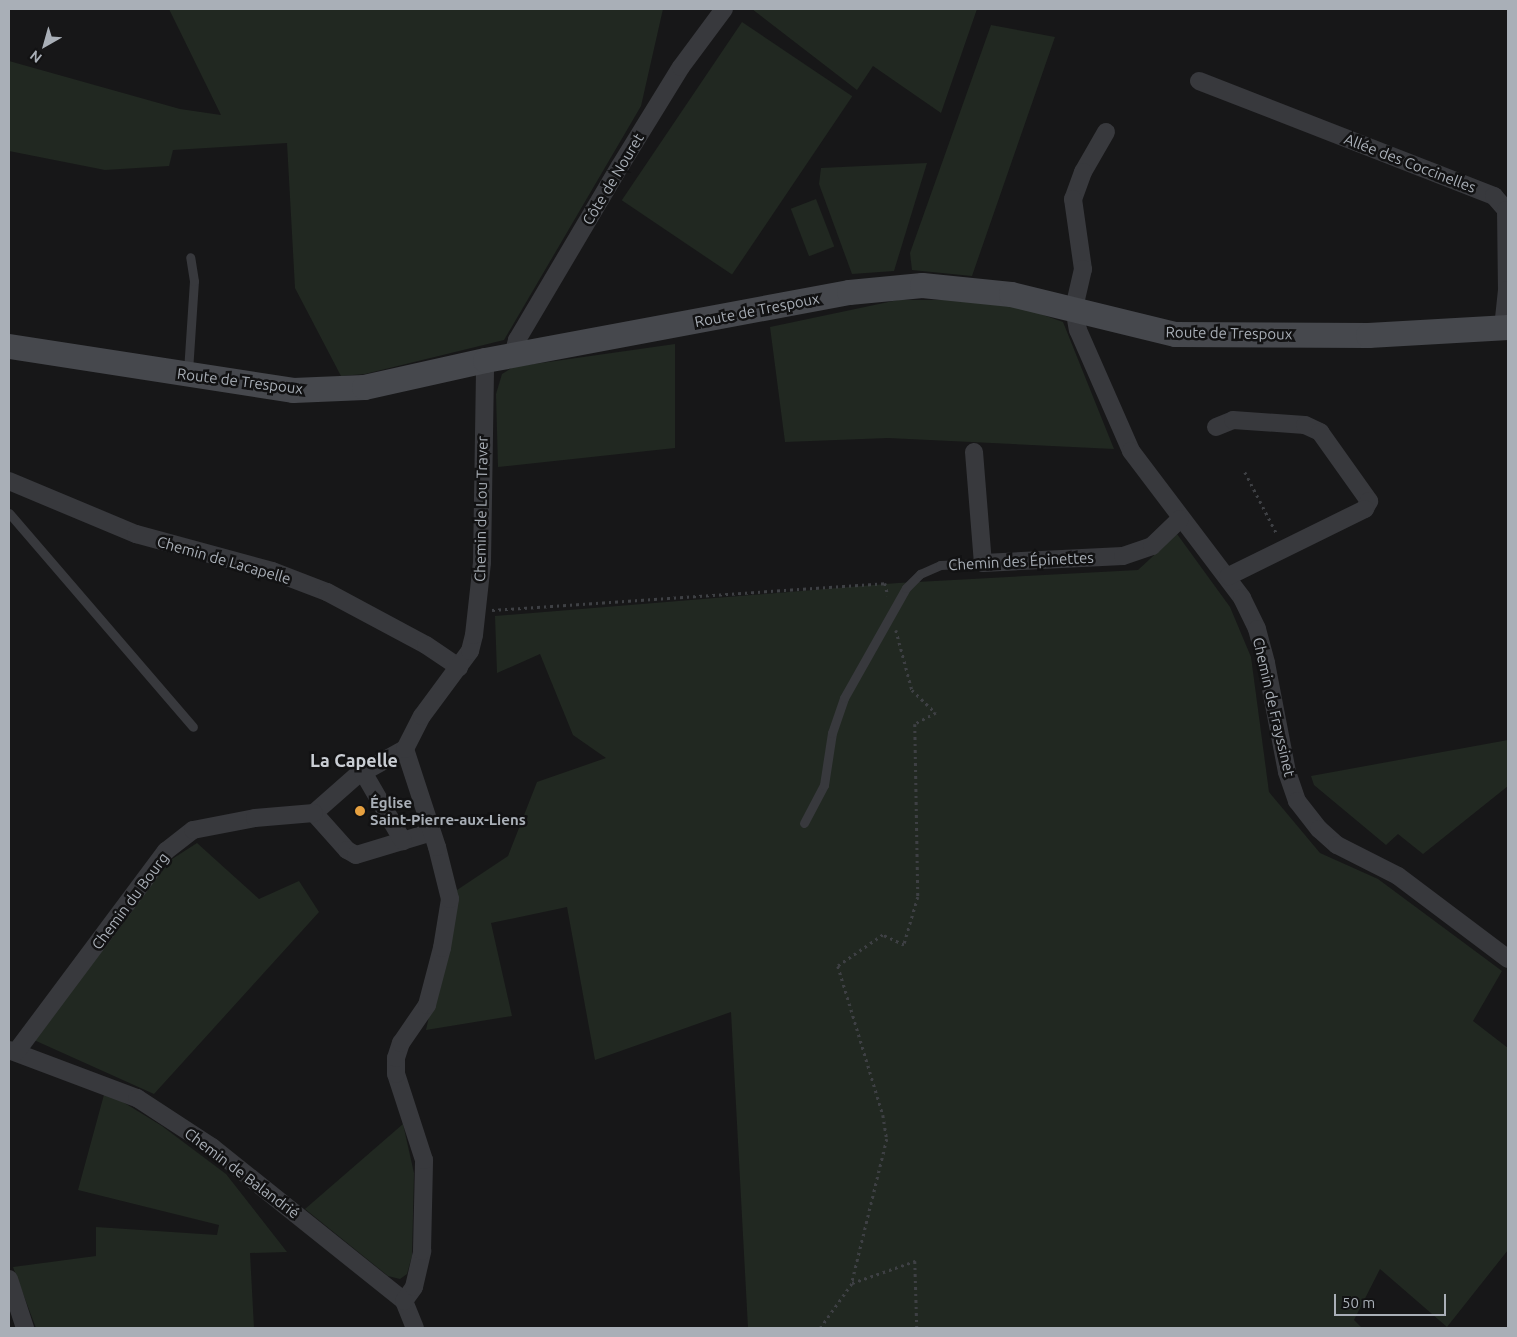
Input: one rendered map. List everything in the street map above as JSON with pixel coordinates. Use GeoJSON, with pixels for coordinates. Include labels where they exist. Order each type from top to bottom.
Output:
{"type":"FeatureCollection","features":[{"type":"Feature","properties":{"kind":"street","name":"Côte de Nouret"},"geometry":{"type":"LineString","coordinates":[[513,355],[517,340],[625,158],[681,68],[724,9]]}},
{"type":"Feature","properties":{"kind":"street","name":"Allée des Coccinelles"},"geometry":{"type":"LineString","coordinates":[[1199,82],[1494,196],[1506,210],[1507,290],[1505,327]]}},
{"type":"Feature","properties":{"kind":"street"},"geometry":{"type":"LineString","coordinates":[[1074,308],[1082,269],[1073,199],[1083,172],[1106,132]]}},
{"type":"Feature","properties":{"kind":"street","name":"Route de Trespoux"},"geometry":{"type":"LineString","coordinates":[[9,346],[293,390],[364,387],[484,360],[900,285],[1011,294],[1074,308],[1138,328],[1174,334],[1368,335],[1505,327]]}},
{"type":"Feature","properties":{"kind":"street","name":"Chemin de Frayssinet"},"geometry":{"type":"LineString","coordinates":[[1074,308],[1078,330],[1131,451],[1180,519],[1229,576],[1257,630],[1287,772],[1297,801],[1319,829],[1337,845],[1398,876],[1508,959]]}},
{"type":"Feature","properties":{"kind":"street","name":"Chemin de Lou Traver"},"geometry":{"type":"LineString","coordinates":[[405,750],[422,716],[470,651],[474,635],[482,562],[484,360]]}},
{"type":"Feature","properties":{"kind":"street"},"geometry":{"type":"LineString","coordinates":[[1216,427],[1233,420],[1305,425],[1320,432],[1369,501],[1365,509],[1229,576]]}},
{"type":"Feature","properties":{"kind":"street"},"geometry":{"type":"LineString","coordinates":[[974,452],[983,563]]}},
{"type":"Feature","properties":{"kind":"street","name":"Chemin de Lacapelle"},"geometry":{"type":"LineString","coordinates":[[9,481],[136,534],[272,571],[327,592],[426,645],[459,667]]}},
{"type":"Feature","properties":{"kind":"street","name":"Chemin des Épinettes"},"geometry":{"type":"LineString","coordinates":[[983,563],[1123,556],[1152,546],[1180,519]]}},
{"type":"Feature","properties":{"kind":"street"},"geometry":{"type":"LineString","coordinates":[[404,1301],[414,1287],[422,1251],[424,1160],[396,1074],[396,1058],[401,1043],[427,1005],[442,948],[450,900],[432,832],[405,750],[363,772],[317,807],[356,855],[432,832]]}},
{"type":"Feature","properties":{"kind":"street"},"geometry":{"type":"LineString","coordinates":[[363,772],[403,841]]}},
{"type":"Feature","properties":{"kind":"street","name":"Chemin du Bourg"},"geometry":{"type":"LineString","coordinates":[[12,1051],[166,851],[193,830],[317,807]]}},
{"type":"Feature","properties":{"kind":"street","name":"Chemin de Balandrié"},"geometry":{"type":"LineString","coordinates":[[12,1051],[137,1098],[212,1147],[404,1301],[415,1328]]}},
{"type":"Feature","properties":{"kind":"street"},"geometry":{"type":"LineString","coordinates":[[9,1279],[25,1328]]}},
{"type":"Feature","properties":{"kind":"lane"},"geometry":{"type":"LineString","coordinates":[[188,375],[194,281],[190,257]]}},
{"type":"Feature","properties":{"kind":"lane"},"geometry":{"type":"LineString","coordinates":[[9,513],[193,727]]}},
{"type":"Feature","properties":{"kind":"lane","name":"Chemin des Épinettes"},"geometry":{"type":"LineString","coordinates":[[804,823],[824,785],[832,733],[844,698],[891,611],[920,574],[940,565],[983,563]]}},
{"type":"Feature","properties":{"kind":"path"},"geometry":{"type":"LineString","coordinates":[[1245,472],[1272,520],[1283,549]]}},
{"type":"Feature","properties":{"kind":"path"},"geometry":{"type":"LineString","coordinates":[[491,617],[492,609],[885,583],[912,690],[936,713],[915,724],[918,897],[904,944],[883,936],[838,966],[883,1115],[887,1139],[852,1283],[820,1328]]}},
{"type":"Feature","properties":{"kind":"path"},"geometry":{"type":"LineString","coordinates":[[852,1283],[915,1261],[917,1328]]}},
{"type":"Feature","properties":{"kind":"shaded area"},"geometry":{"type":"Polygon","coordinates":[[[169,9],[663,9],[641,106],[504,340],[365,374],[341,376],[295,288],[287,143],[173,150],[169,166],[105,170],[9,151],[9,61],[180,109],[221,115],[169,9]]]}},
{"type":"Feature","properties":{"kind":"shaded area"},"geometry":{"type":"Polygon","coordinates":[[[752,9],[977,9],[941,113],[873,66],[857,90],[752,9]]]}},
{"type":"Feature","properties":{"kind":"shaded area"},"geometry":{"type":"Polygon","coordinates":[[[742,22],[852,96],[732,275],[622,200],[742,22]]]}},
{"type":"Feature","properties":{"kind":"shaded area"},"geometry":{"type":"Polygon","coordinates":[[[991,25],[1055,37],[972,276],[912,270],[910,253],[991,25]]]}},
{"type":"Feature","properties":{"kind":"shaded area"},"geometry":{"type":"Polygon","coordinates":[[[927,163],[894,271],[852,274],[819,184],[821,168],[927,163]]]}},
{"type":"Feature","properties":{"kind":"shaded area"},"geometry":{"type":"Polygon","coordinates":[[[816,199],[834,247],[809,256],[791,209],[816,199]]]}},
{"type":"Feature","properties":{"kind":"shaded area"},"geometry":{"type":"Polygon","coordinates":[[[898,300],[968,300],[1021,307],[1063,322],[1114,449],[888,438],[785,442],[770,327],[898,300]]]}},
{"type":"Feature","properties":{"kind":"shaded area"},"geometry":{"type":"Polygon","coordinates":[[[675,344],[675,448],[498,467],[496,394],[502,374],[513,367],[675,344]]]}},
{"type":"Feature","properties":{"kind":"shaded area"},"geometry":{"type":"Polygon","coordinates":[[[1177,534],[1230,607],[1251,657],[1269,792],[1320,853],[1378,879],[1502,971],[1473,1021],[1508,1048],[1508,1250],[1447,1327],[1380,1269],[1354,1320],[1362,1328],[748,1328],[731,1012],[595,1060],[567,907],[491,923],[512,1016],[426,1030],[457,890],[508,856],[537,782],[606,758],[573,735],[540,654],[497,673],[495,616],[898,583],[1138,570],[1177,534]]]}},
{"type":"Feature","properties":{"kind":"shaded area"},"geometry":{"type":"Polygon","coordinates":[[[1508,740],[1508,786],[1423,854],[1398,834],[1386,845],[1314,785],[1311,776],[1508,740]]]}},
{"type":"Feature","properties":{"kind":"shaded area"},"geometry":{"type":"Polygon","coordinates":[[[197,843],[259,899],[299,881],[319,912],[154,1094],[34,1040],[169,861],[197,843]]]}},
{"type":"Feature","properties":{"kind":"shaded area"},"geometry":{"type":"Polygon","coordinates":[[[105,1091],[162,1126],[226,1174],[287,1252],[250,1253],[254,1328],[36,1328],[13,1267],[96,1256],[96,1227],[217,1235],[219,1225],[78,1190],[105,1091]]]}},
{"type":"Feature","properties":{"kind":"shaded area"},"geometry":{"type":"Polygon","coordinates":[[[403,1124],[414,1173],[412,1256],[407,1274],[400,1279],[388,1276],[305,1209],[403,1124]]]}},
{"type":"Feature","properties":{"kind":"place","name":"Église Saint-Pierre-aux-Liens"},"geometry":{"type":"Point","coordinates":[360,811]}},
{"type":"Feature","properties":{"kind":"district","name":"La Capelle"},"geometry":{"type":"Point","coordinates":[354,760]}}]}
